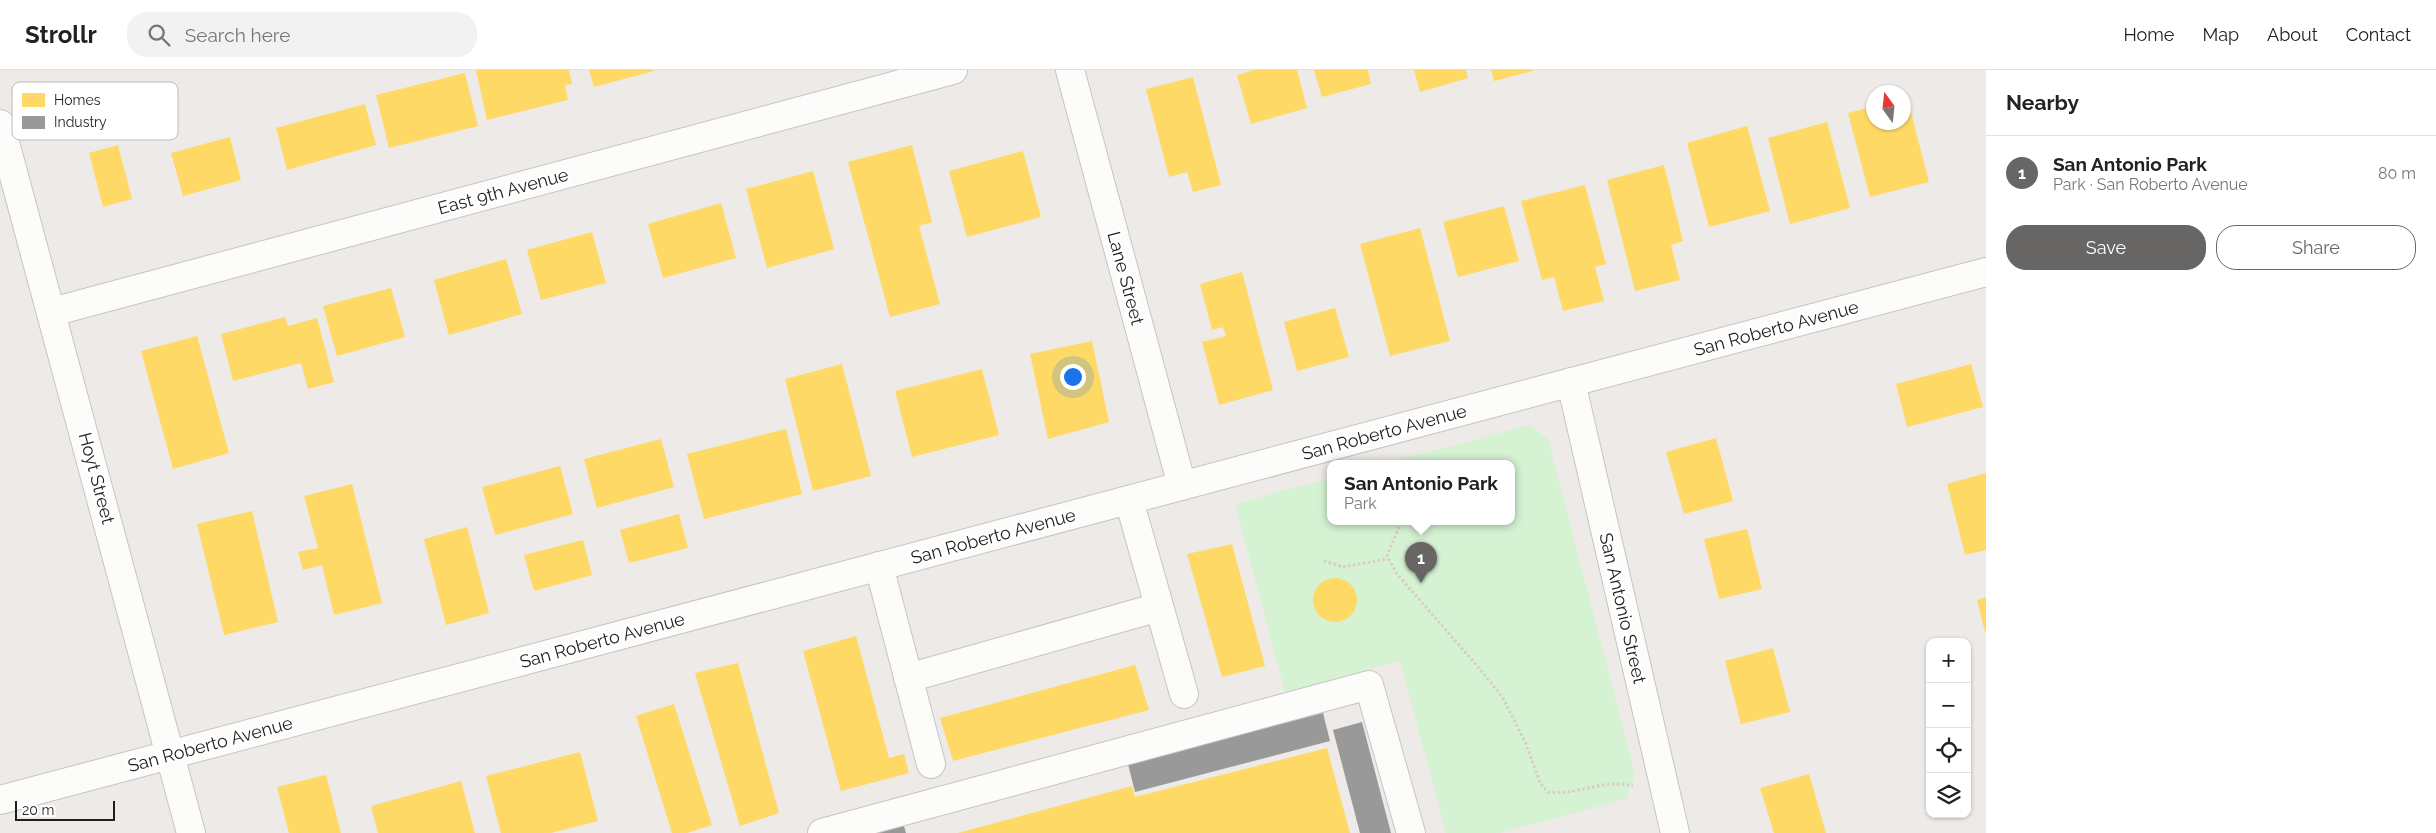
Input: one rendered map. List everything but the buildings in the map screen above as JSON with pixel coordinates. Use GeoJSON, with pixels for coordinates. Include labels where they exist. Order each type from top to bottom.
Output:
{"type":"FeatureCollection","features":[{"type":"Feature","properties":{"kind":"street","name":"East 9th Avenue"},"geometry":{"type":"LineString","coordinates":[[52,312],[953,70]]}},
{"type":"Feature","properties":{"kind":"street","name":"Lane Street"},"geometry":{"type":"LineString","coordinates":[[1070,70],[1182,486]]}},
{"type":"Feature","properties":{"kind":"street","name":"Hoyt Street"},"geometry":{"type":"LineString","coordinates":[[0,124],[4,154],[52,312],[191,833]]}},
{"type":"Feature","properties":{"kind":"street","name":"San Roberto Avenue"},"geometry":{"type":"LineString","coordinates":[[0,800],[1986,272]]}},
{"type":"Feature","properties":{"kind":"street","name":"San Antonio Street"},"geometry":{"type":"LineString","coordinates":[[1571,382],[1672,832]]}},
{"type":"Feature","properties":{"kind":"street"},"geometry":{"type":"LineString","coordinates":[[1128,500],[1184,694]]}},
{"type":"Feature","properties":{"kind":"street"},"geometry":{"type":"LineString","coordinates":[[879,566],[932,764]]}},
{"type":"Feature","properties":{"kind":"street"},"geometry":{"type":"LineString","coordinates":[[908,678],[1159,607]]}},
{"type":"Feature","properties":{"kind":"street"},"geometry":{"type":"LineString","coordinates":[[835,831],[1369,685],[1411,833]]}},
{"type":"Feature","properties":{"kind":"path"},"geometry":{"type":"LineString","coordinates":[[1400,525],[1387,556],[1396,574],[1503,698],[1526,744],[1540,782],[1548,792],[1560,794],[1588,787],[1622,783],[1639,788]]}},
{"type":"Feature","properties":{"kind":"path"},"geometry":{"type":"LineString","coordinates":[[1324,561],[1343,566],[1388,559]]}},
{"type":"Feature","properties":{"kind":"green space"},"geometry":{"type":"Polygon","coordinates":[[[1530,425],[1548,439],[1635,774],[1626,799],[1500,833],[1446,833],[1400,661],[1285,692],[1235,504],[1327,479],[1327,525],[1515,525],[1515,460],[1398,460],[1530,425]]]}},
{"type":"Feature","properties":{"kind":"place","name":"San Antonio Park"},"geometry":{"type":"Point","coordinates":[1421,583]}}]}
